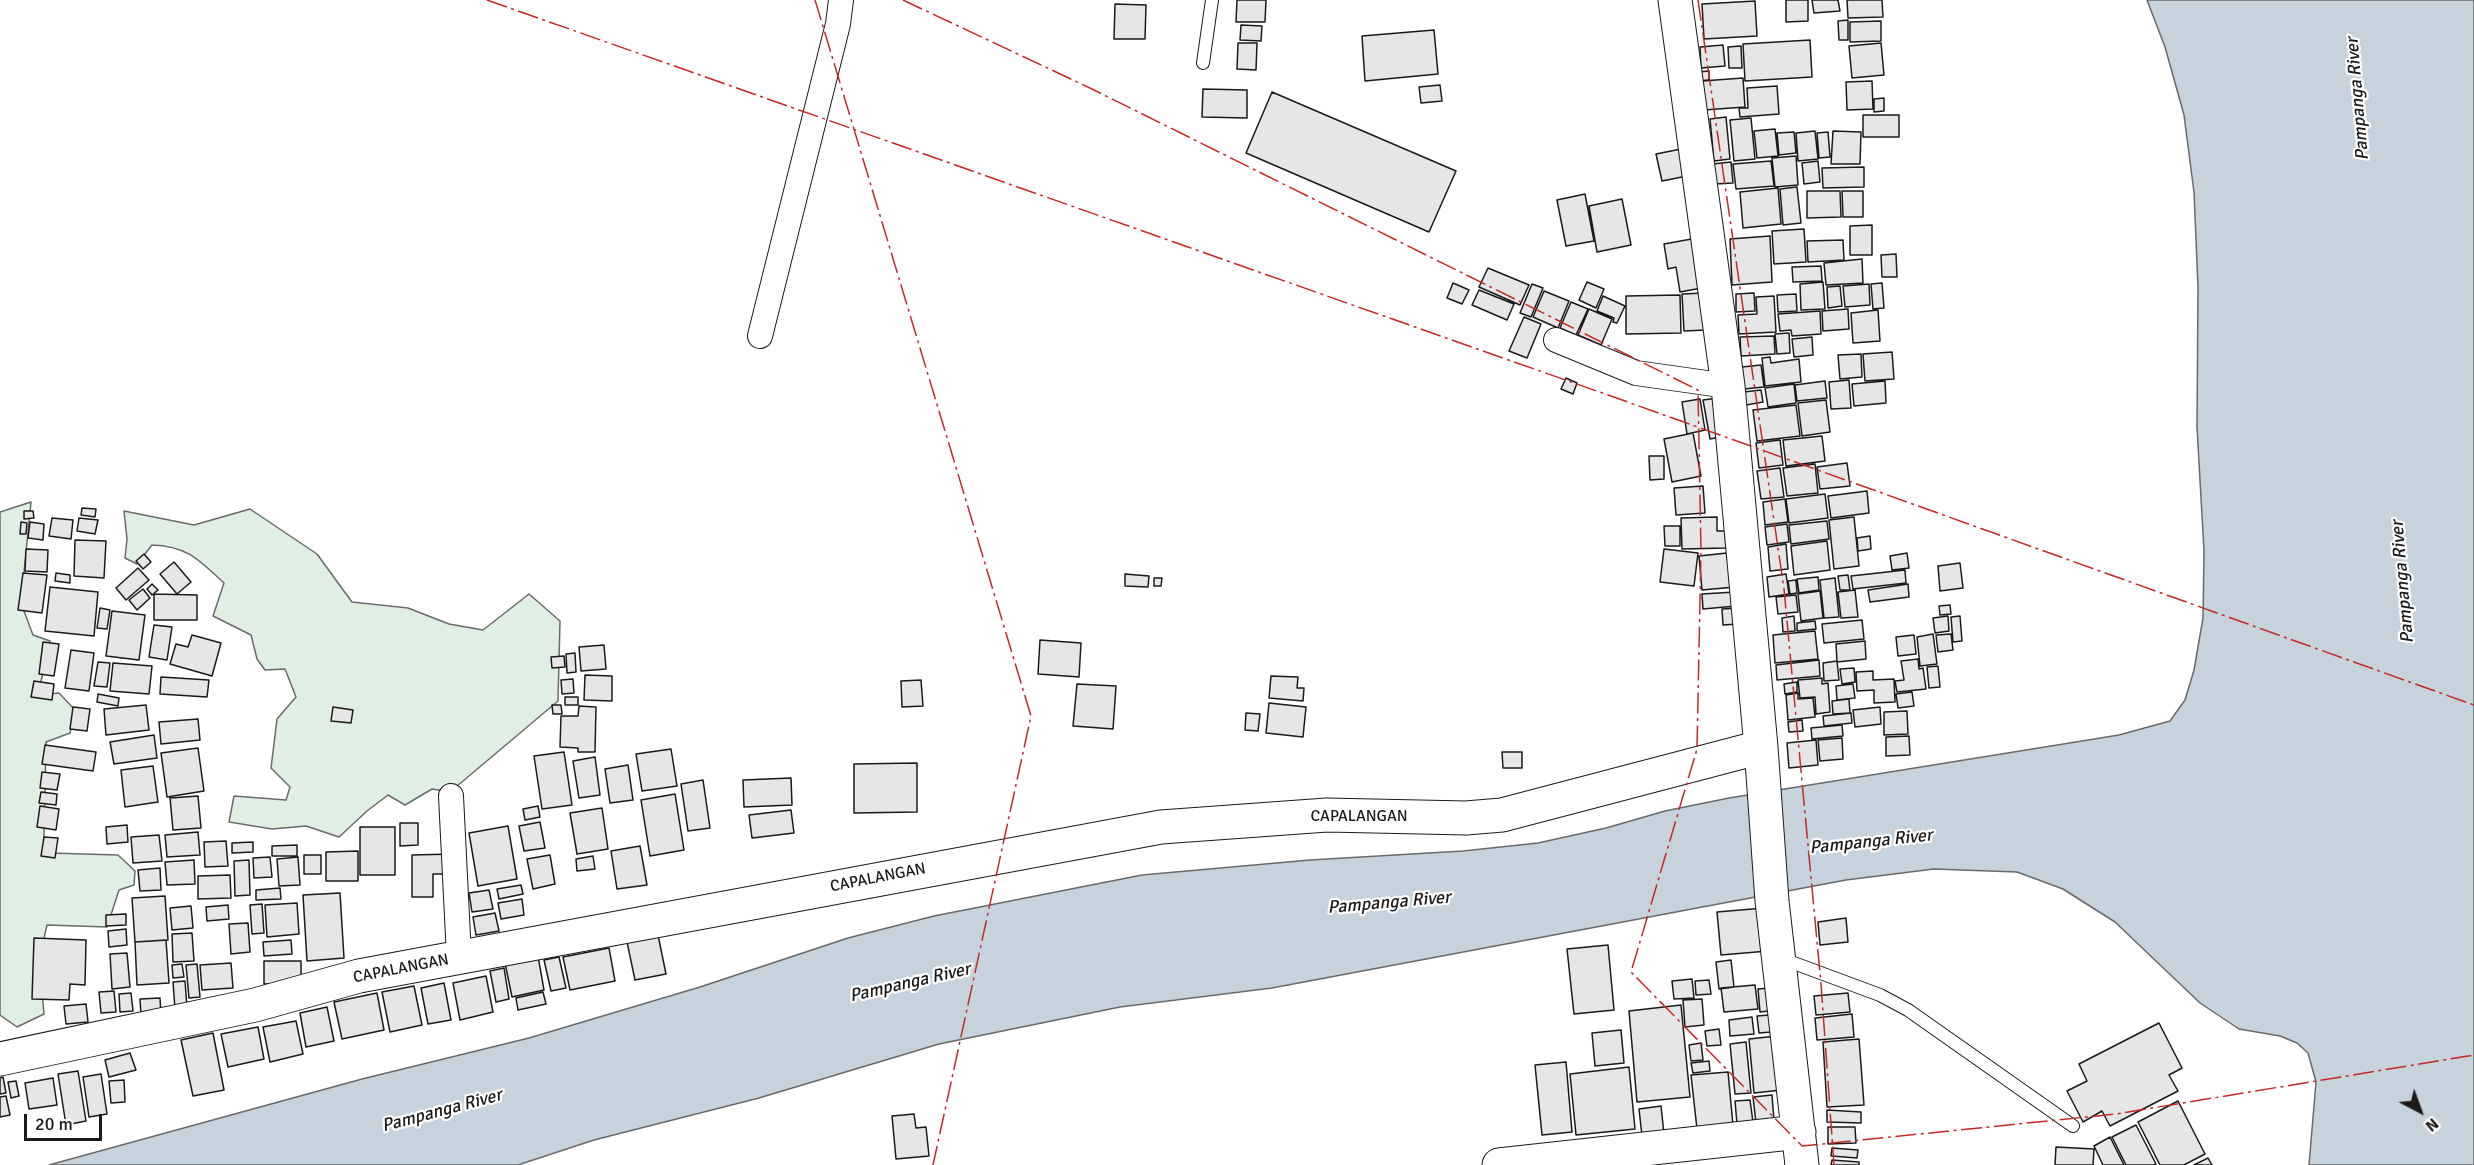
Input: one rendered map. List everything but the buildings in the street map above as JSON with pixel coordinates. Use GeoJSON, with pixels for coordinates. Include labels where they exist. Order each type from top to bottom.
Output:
{"type":"FeatureCollection","features":[{"type":"Feature","properties":{"kind":"street"},"geometry":{"type":"LineString","coordinates":[[760,336],[838,24],[841,0]]}},
{"type":"Feature","properties":{"kind":"street"},"geometry":{"type":"LineString","coordinates":[[1675,0],[1728,386],[1762,761],[1772,901],[1802,1165]]}},
{"type":"Feature","properties":{"kind":"street"},"geometry":{"type":"LineString","coordinates":[[1556,340],[1636,373],[1728,386]]}},
{"type":"Feature","properties":{"kind":"street","name":"CAPALANGAN"},"geometry":{"type":"LineString","coordinates":[[0,1059],[255,1005],[359,976],[1161,827],[1328,814],[1466,818],[1502,814],[1762,761]]}},
{"type":"Feature","properties":{"kind":"street"},"geometry":{"type":"LineString","coordinates":[[451,796],[459,957]]}},
{"type":"Feature","properties":{"kind":"street"},"geometry":{"type":"LineString","coordinates":[[1500,1165],[1799,1132]]}},
{"type":"Feature","properties":{"kind":"lane"},"geometry":{"type":"LineString","coordinates":[[1203,63],[1212,0]]}},
{"type":"Feature","properties":{"kind":"lane"},"geometry":{"type":"LineString","coordinates":[[1779,957],[1880,995],[1908,1010],[2073,1126]]}},
{"type":"Feature","properties":{"kind":"green space"},"geometry":{"type":"Polygon","coordinates":[[[31,502],[21,603],[33,635],[50,641],[38,695],[59,693],[76,711],[70,733],[46,742],[44,836],[50,853],[118,855],[135,871],[134,885],[119,890],[107,927],[47,925],[41,969],[44,1014],[17,1027],[0,1015],[0,512],[31,502]]]}},
{"type":"Feature","properties":{"kind":"green space"},"geometry":{"type":"Polygon","coordinates":[[[250,509],[317,554],[352,602],[408,608],[449,624],[483,630],[529,594],[560,621],[558,701],[450,792],[432,789],[405,805],[388,795],[339,837],[306,826],[272,829],[229,822],[234,796],[286,800],[290,787],[271,768],[277,719],[296,697],[285,669],[265,670],[257,659],[251,635],[213,616],[224,583],[199,561],[184,551],[152,545],[137,564],[125,558],[127,539],[124,511],[194,525],[250,509]]]}},
{"type":"Feature","properties":{"kind":"water","name":"Pampanga River"},"geometry":{"type":"Polygon","coordinates":[[[2147,0],[2474,0],[2474,1165],[2309,1165],[2316,1082],[2308,1053],[2297,1043],[2280,1036],[2239,1029],[2200,1003],[2115,922],[2063,889],[2017,872],[1934,869],[1846,880],[1272,988],[1120,1007],[939,1044],[759,1098],[594,1140],[518,1165],[49,1165],[362,1079],[529,1038],[700,987],[848,938],[934,916],[1142,875],[1310,860],[1463,851],[1538,843],[1606,828],[1665,811],[1729,798],[2119,735],[2170,721],[2185,700],[2194,670],[2203,618],[2204,551],[2197,427],[2198,287],[2194,192],[2184,115],[2165,47],[2147,0]]]}},
{"type":"Feature","properties":{"kind":"power"},"geometry":{"type":"LineString","coordinates":[[487,0],[1625,401],[2474,705]]}},
{"type":"Feature","properties":{"kind":"power"},"geometry":{"type":"LineString","coordinates":[[815,0],[1031,716],[933,1165]]}},
{"type":"Feature","properties":{"kind":"power"},"geometry":{"type":"LineString","coordinates":[[903,0],[1092,89],[1698,390],[1701,551],[1697,749],[1631,972],[1802,1146],[2116,1114],[2474,1055]]}},
{"type":"Feature","properties":{"kind":"power"},"geometry":{"type":"LineString","coordinates":[[1698,0],[1784,589],[1821,984],[1834,1165]]}}]}
